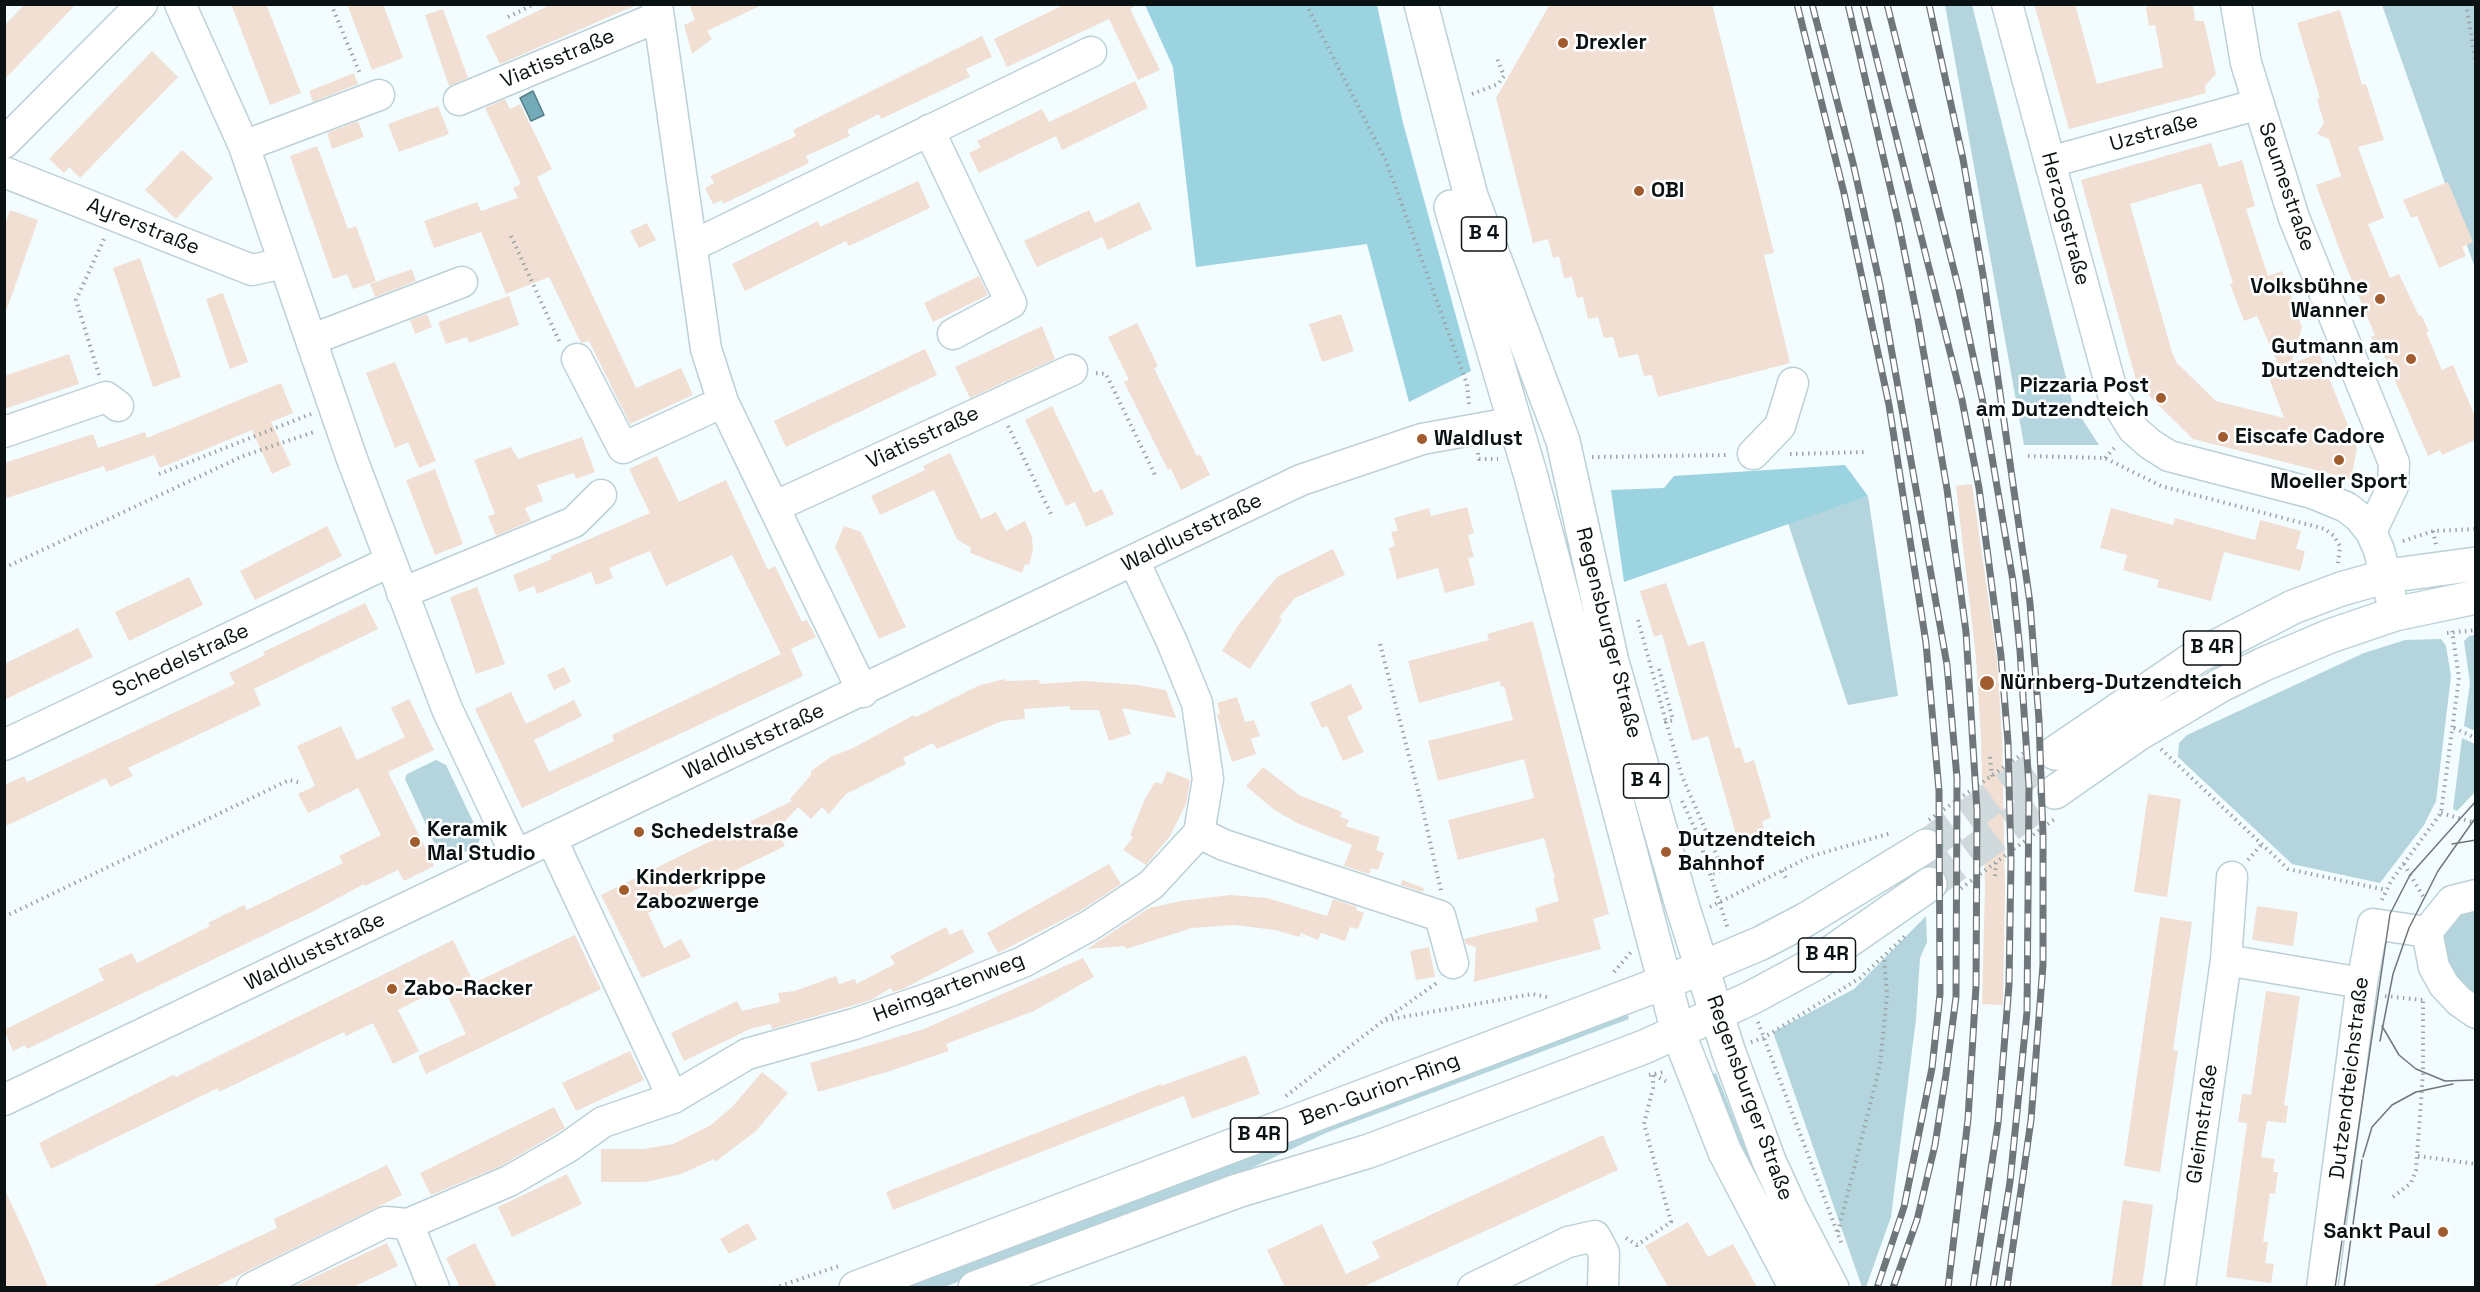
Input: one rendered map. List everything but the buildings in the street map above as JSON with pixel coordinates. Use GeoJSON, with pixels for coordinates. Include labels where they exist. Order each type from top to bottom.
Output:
{"type":"FeatureCollection","features":[{"type":"Feature","properties":{"kind":"main road","name":"Regensburger Straße"},"geometry":{"type":"LineString","coordinates":[[1398,4],[1443,178],[1516,422],[1651,940],[1678,1032],[1689,1065],[1741,1186],[1796,1287]]}},
{"type":"Feature","properties":{"kind":"main road","name":"Regensburger Straße"},"geometry":{"type":"LineString","coordinates":[[1421,4],[1471,196],[1499,277],[1550,400],[1568,457],[1605,635],[1687,920],[1728,1050],[1773,1169],[1832,1287]]}},
{"type":"Feature","properties":{"kind":"main road"},"geometry":{"type":"LineString","coordinates":[[1516,422],[1530,423],[1568,457]]}},
{"type":"Feature","properties":{"kind":"main road","name":"B 4R"},"geometry":{"type":"LineString","coordinates":[[2046,748],[2244,630],[2326,594],[2387,576],[2475,564]]}},
{"type":"Feature","properties":{"kind":"main road","name":"B 4R"},"geometry":{"type":"LineString","coordinates":[[2057,804],[2138,734],[2221,685],[2299,648],[2395,614],[2475,597]]}},
{"type":"Feature","properties":{"kind":"main road","name":"B 4R"},"geometry":{"type":"LineString","coordinates":[[1702,968],[1761,943],[1804,920],[1915,834]]}},
{"type":"Feature","properties":{"kind":"main road","name":"B 4R"},"geometry":{"type":"LineString","coordinates":[[975,1287],[1204,1202],[1369,1151],[1630,1053],[1717,1014],[1816,963],[1939,891]]}},
{"type":"Feature","properties":{"kind":"main road","name":"Ben-Gurion-Ring"},"geometry":{"type":"LineString","coordinates":[[856,1287],[1702,968]]}},
{"type":"Feature","properties":{"kind":"street"},"geometry":{"type":"LineString","coordinates":[[4,143],[142,4]]}},
{"type":"Feature","properties":{"kind":"street"},"geometry":{"type":"LineString","coordinates":[[180,4],[244,146],[389,561],[447,709],[516,855]]}},
{"type":"Feature","properties":{"kind":"street","name":"Herzogstraße"},"geometry":{"type":"LineString","coordinates":[[2007,4],[2111,389],[2133,429],[2150,444],[2169,456],[2328,499],[2359,517],[2371,532]]}},
{"type":"Feature","properties":{"kind":"street","name":"Seumestraße"},"geometry":{"type":"LineString","coordinates":[[2236,4],[2246,63],[2294,218],[2394,463],[2393,486],[2371,532]]}},
{"type":"Feature","properties":{"kind":"street","name":"Viatisstraße"},"geometry":{"type":"LineString","coordinates":[[459,100],[657,11],[706,349],[723,402],[863,692]]}},
{"type":"Feature","properties":{"kind":"street"},"geometry":{"type":"LineString","coordinates":[[692,246],[1091,52]]}},
{"type":"Feature","properties":{"kind":"street"},"geometry":{"type":"LineString","coordinates":[[244,146],[375,97]]}},
{"type":"Feature","properties":{"kind":"street","name":"Uzstraße"},"geometry":{"type":"LineString","coordinates":[[2050,162],[2259,104]]}},
{"type":"Feature","properties":{"kind":"street"},"geometry":{"type":"LineString","coordinates":[[929,130],[1011,303],[953,334]]}},
{"type":"Feature","properties":{"kind":"street","name":"Ayrerstraße"},"geometry":{"type":"LineString","coordinates":[[4,172],[252,270],[284,263]]}},
{"type":"Feature","properties":{"kind":"street"},"geometry":{"type":"LineString","coordinates":[[313,339],[462,282]]}},
{"type":"Feature","properties":{"kind":"street"},"geometry":{"type":"LineString","coordinates":[[577,359],[623,448],[723,402]]}},
{"type":"Feature","properties":{"kind":"street","name":"Viatisstraße"},"geometry":{"type":"LineString","coordinates":[[774,507],[1072,370]]}},
{"type":"Feature","properties":{"kind":"street"},"geometry":{"type":"LineString","coordinates":[[1753,454],[1780,426],[1793,383]]}},
{"type":"Feature","properties":{"kind":"street"},"geometry":{"type":"LineString","coordinates":[[4,432],[112,402]]}},
{"type":"Feature","properties":{"kind":"street","name":"Waldluststraße"},"geometry":{"type":"LineString","coordinates":[[4,1100],[551,838],[863,692],[951,646],[1326,470],[1422,439],[1516,422]]}},
{"type":"Feature","properties":{"kind":"street"},"geometry":{"type":"LineString","coordinates":[[402,593],[519,547],[574,522],[601,495]]}},
{"type":"Feature","properties":{"kind":"street"},"geometry":{"type":"LineString","coordinates":[[2371,532],[2387,576],[2395,614]]}},
{"type":"Feature","properties":{"kind":"street","name":"Schedelstraße"},"geometry":{"type":"LineString","coordinates":[[4,745],[389,561]]}},
{"type":"Feature","properties":{"kind":"street"},"geometry":{"type":"LineString","coordinates":[[1134,561],[1172,642],[1197,703],[1208,779],[1199,833],[1224,845],[1440,916],[1453,963]]}},
{"type":"Feature","properties":{"kind":"street","name":"Heimgartenweg"},"geometry":{"type":"LineString","coordinates":[[252,1287],[385,1222],[408,1224],[509,1181],[568,1147],[603,1122],[673,1098],[747,1054],[854,1024],[950,991],[1023,962],[1089,926],[1151,885],[1199,833]]}},
{"type":"Feature","properties":{"kind":"street"},"geometry":{"type":"LineString","coordinates":[[551,838],[673,1098]]}},
{"type":"Feature","properties":{"kind":"street","name":"Gleimstraße"},"geometry":{"type":"LineString","coordinates":[[2180,1287],[2226,960],[2232,877]]}},
{"type":"Feature","properties":{"kind":"street"},"geometry":{"type":"LineString","coordinates":[[2475,895],[2452,901],[2423,931],[2440,978],[2453,996],[2475,1012]]}},
{"type":"Feature","properties":{"kind":"street","name":"Dutzendteichstraße"},"geometry":{"type":"LineString","coordinates":[[2322,1287],[2361,988],[2373,924],[2423,931]]}},
{"type":"Feature","properties":{"kind":"street"},"geometry":{"type":"LineString","coordinates":[[2226,960],[2361,988]]}},
{"type":"Feature","properties":{"kind":"street"},"geometry":{"type":"LineString","coordinates":[[408,1224],[435,1287]]}},
{"type":"Feature","properties":{"kind":"street"},"geometry":{"type":"LineString","coordinates":[[1473,1287],[1568,1242],[1605,1233],[1603,1287]]}},
{"type":"Feature","properties":{"kind":"path"},"geometry":{"type":"LineString","coordinates":[[331,4],[375,97]]}},
{"type":"Feature","properties":{"kind":"path"},"geometry":{"type":"LineString","coordinates":[[508,17],[534,4]]}},
{"type":"Feature","properties":{"kind":"path"},"geometry":{"type":"LineString","coordinates":[[1306,4],[1386,160],[1469,397],[1473,429]]}},
{"type":"Feature","properties":{"kind":"path"},"geometry":{"type":"LineString","coordinates":[[2466,4],[2475,64]]}},
{"type":"Feature","properties":{"kind":"path"},"geometry":{"type":"LineString","coordinates":[[1465,96],[1498,84],[1504,76],[1496,56]]}},
{"type":"Feature","properties":{"kind":"path"},"geometry":{"type":"LineString","coordinates":[[112,402],[76,300],[114,216]]}},
{"type":"Feature","properties":{"kind":"path"},"geometry":{"type":"LineString","coordinates":[[511,236],[564,353],[577,359]]}},
{"type":"Feature","properties":{"kind":"path"},"geometry":{"type":"LineString","coordinates":[[1072,370],[1106,374],[1155,475]]}},
{"type":"Feature","properties":{"kind":"path"},"geometry":{"type":"LineString","coordinates":[[1469,397],[1476,396]]}},
{"type":"Feature","properties":{"kind":"path"},"geometry":{"type":"LineString","coordinates":[[997,404],[1051,514]]}},
{"type":"Feature","properties":{"kind":"path"},"geometry":{"type":"LineString","coordinates":[[159,474],[261,434],[337,414]]}},
{"type":"Feature","properties":{"kind":"path"},"geometry":{"type":"LineString","coordinates":[[4,568],[337,414]]}},
{"type":"Feature","properties":{"kind":"path"},"geometry":{"type":"LineString","coordinates":[[258,427],[261,434]]}},
{"type":"Feature","properties":{"kind":"path"},"geometry":{"type":"LineString","coordinates":[[196,453],[198,459]]}},
{"type":"Feature","properties":{"kind":"path"},"geometry":{"type":"LineString","coordinates":[[2028,456],[2105,458],[2161,486],[2325,529],[2334,536],[2340,546],[2337,573]]}},
{"type":"Feature","properties":{"kind":"path"},"geometry":{"type":"LineString","coordinates":[[1479,459],[1502,459]]}},
{"type":"Feature","properties":{"kind":"path"},"geometry":{"type":"LineString","coordinates":[[2409,538],[2433,531],[2475,529]]}},
{"type":"Feature","properties":{"kind":"path"},"geometry":{"type":"LineString","coordinates":[[2433,531],[2436,547]]}},
{"type":"Feature","properties":{"kind":"path"},"geometry":{"type":"LineString","coordinates":[[1638,620],[1682,776],[1723,870],[1710,874]]}},
{"type":"Feature","properties":{"kind":"path"},"geometry":{"type":"LineString","coordinates":[[2442,633],[2475,630]]}},
{"type":"Feature","properties":{"kind":"path"},"geometry":{"type":"LineString","coordinates":[[2167,741],[2158,747],[2288,869],[2386,890],[2440,813],[2454,728],[2459,678],[2452,632]]}},
{"type":"Feature","properties":{"kind":"path"},"geometry":{"type":"LineString","coordinates":[[1380,644],[1441,883],[1440,916]]}},
{"type":"Feature","properties":{"kind":"path"},"geometry":{"type":"LineString","coordinates":[[1659,669],[1673,720],[1666,722]]}},
{"type":"Feature","properties":{"kind":"path"},"geometry":{"type":"LineString","coordinates":[[2454,728],[2475,738]]}},
{"type":"Feature","properties":{"kind":"path"},"geometry":{"type":"LineString","coordinates":[[1687,920],[1809,857],[1915,834],[1992,777],[2046,748]]}},
{"type":"Feature","properties":{"kind":"path"},"geometry":{"type":"LineString","coordinates":[[1990,757],[1992,777]]}},
{"type":"Feature","properties":{"kind":"path"},"geometry":{"type":"LineString","coordinates":[[4,917],[289,780],[298,782]]}},
{"type":"Feature","properties":{"kind":"path"},"geometry":{"type":"LineString","coordinates":[[1939,891],[1996,863],[2057,804]]}},
{"type":"Feature","properties":{"kind":"path"},"geometry":{"type":"LineString","coordinates":[[2440,813],[2475,823]]}},
{"type":"Feature","properties":{"kind":"path"},"geometry":{"type":"LineString","coordinates":[[1995,876],[1996,863]]}},
{"type":"Feature","properties":{"kind":"path"},"geometry":{"type":"LineString","coordinates":[[2404,864],[2429,908],[2423,931]]}},
{"type":"Feature","properties":{"kind":"path"},"geometry":{"type":"LineString","coordinates":[[1782,871],[1787,880]]}},
{"type":"Feature","properties":{"kind":"path"},"geometry":{"type":"LineString","coordinates":[[1728,1050],[1763,1038],[1860,978],[1907,934]]}},
{"type":"Feature","properties":{"kind":"path"},"geometry":{"type":"LineString","coordinates":[[1604,976],[1614,972],[1628,954],[1651,940]]}},
{"type":"Feature","properties":{"kind":"path"},"geometry":{"type":"LineString","coordinates":[[1838,1232],[1880,1065],[1887,995],[1884,957]]}},
{"type":"Feature","properties":{"kind":"path"},"geometry":{"type":"LineString","coordinates":[[1286,1097],[1292,1089],[1446,977],[1453,963]]}},
{"type":"Feature","properties":{"kind":"path"},"geometry":{"type":"LineString","coordinates":[[1835,983],[1839,990]]}},
{"type":"Feature","properties":{"kind":"path"},"geometry":{"type":"LineString","coordinates":[[2361,988],[2423,1000]]}},
{"type":"Feature","properties":{"kind":"path"},"geometry":{"type":"LineString","coordinates":[[2393,1197],[2411,1183],[2416,1170],[2423,1073],[2423,992]]}},
{"type":"Feature","properties":{"kind":"path"},"geometry":{"type":"LineString","coordinates":[[1383,1021],[1532,994],[1551,998]]}},
{"type":"Feature","properties":{"kind":"path"},"geometry":{"type":"LineString","coordinates":[[1763,1038],[1845,1253]]}},
{"type":"Feature","properties":{"kind":"path"},"geometry":{"type":"LineString","coordinates":[[1646,1074],[1654,1075],[1689,1065]]}},
{"type":"Feature","properties":{"kind":"path"},"geometry":{"type":"LineString","coordinates":[[1605,1233],[1637,1245],[1671,1222],[1644,1124],[1654,1075]]}},
{"type":"Feature","properties":{"kind":"path"},"geometry":{"type":"LineString","coordinates":[[2418,1156],[2475,1164]]}},
{"type":"Feature","properties":{"kind":"shaded area"},"geometry":{"type":"Polygon","coordinates":[[[1145,5],[1377,5],[1403,123],[1471,371],[1409,402],[1367,244],[1196,267],[1173,67],[1145,5]]]}},
{"type":"Feature","properties":{"kind":"shaded area"},"geometry":{"type":"Polygon","coordinates":[[[1945,5],[1972,5],[2073,405],[2099,445],[2024,445],[1945,5]]]}},
{"type":"Feature","properties":{"kind":"shaded area"},"geometry":{"type":"Polygon","coordinates":[[[2382,5],[2475,5],[2475,268],[2382,5]]]}},
{"type":"Feature","properties":{"kind":"shaded area"},"geometry":{"type":"Polygon","coordinates":[[[533,91],[544,115],[531,121],[520,98],[533,91]]]}},
{"type":"Feature","properties":{"kind":"shaded area"},"geometry":{"type":"Polygon","coordinates":[[[1845,465],[1868,496],[1624,582],[1611,490],[1664,488],[1674,476],[1845,465]]]}},
{"type":"Feature","properties":{"kind":"shaded area"},"geometry":{"type":"Polygon","coordinates":[[[1868,496],[1898,696],[1848,705],[1788,523],[1868,496]]]}},
{"type":"Feature","properties":{"kind":"shaded area"},"geometry":{"type":"Polygon","coordinates":[[[2476,635],[2475,731],[2464,726],[2470,683],[2464,641],[2469,636],[2476,635]]]}},
{"type":"Feature","properties":{"kind":"shaded area"},"geometry":{"type":"Polygon","coordinates":[[[2441,639],[2446,646],[2451,676],[2436,801],[2424,825],[2380,883],[2292,864],[2178,757],[2179,743],[2187,735],[2364,653],[2405,640],[2441,639]]]}},
{"type":"Feature","properties":{"kind":"shaded area"},"geometry":{"type":"Polygon","coordinates":[[[2462,738],[2475,744],[2475,792],[2457,811],[2453,809],[2462,738]]]}},
{"type":"Feature","properties":{"kind":"shaded area"},"geometry":{"type":"Polygon","coordinates":[[[436,760],[446,765],[480,836],[475,847],[443,862],[405,779],[407,774],[436,760]]]}},
{"type":"Feature","properties":{"kind":"shaded area"},"geometry":{"type":"Polygon","coordinates":[[[2475,902],[2475,1004],[2439,959],[2443,921],[2475,902]]]}},
{"type":"Feature","properties":{"kind":"shaded area"},"geometry":{"type":"Polygon","coordinates":[[[1926,916],[1927,942],[1920,958],[1916,1019],[1891,1217],[1866,1287],[1862,1287],[1773,1032],[1854,989],[1926,916]]]}},
{"type":"Feature","properties":{"kind":"shaded area"},"geometry":{"type":"Polygon","coordinates":[[[1627,1011],[1629,1019],[1328,1132],[1200,1192],[944,1287],[892,1288],[1627,1011]]]}},
{"type":"Feature","properties":{"kind":"shaded area"},"geometry":{"type":"Polygon","coordinates":[[[1716,1073],[1765,1197],[1822,1287],[1810,1287],[1741,1162],[1706,1076],[1716,1073]]]}},
{"type":"Feature","properties":{"kind":"tunnel"},"geometry":{"type":"LineString","coordinates":[[1926,846],[2055,753]]}},
{"type":"Feature","properties":{"kind":"tunnel"},"geometry":{"type":"LineString","coordinates":[[1930,884],[2055,792]]}},
{"type":"Feature","properties":{"kind":"tram line"},"geometry":{"type":"LineString","coordinates":[[2335,1288],[2390,914],[2410,875],[2476,801]]}},
{"type":"Feature","properties":{"kind":"tram line"},"geometry":{"type":"LineString","coordinates":[[2380,1041],[2393,974],[2409,928],[2438,871],[2476,817]]}},
{"type":"Feature","properties":{"kind":"tram line"},"geometry":{"type":"LineString","coordinates":[[2452,844],[2476,840]]}},
{"type":"Feature","properties":{"kind":"tram line"},"geometry":{"type":"LineString","coordinates":[[2382,1026],[2399,1055],[2416,1069],[2445,1081],[2473,1080]]}},
{"type":"Feature","properties":{"kind":"tram line"},"geometry":{"type":"LineString","coordinates":[[2363,1157],[2372,1127],[2392,1105],[2416,1092],[2453,1084]]}},
{"type":"Feature","properties":{"kind":"tram line"},"geometry":{"type":"LineString","coordinates":[[2344,1288],[2362,1160]]}},
{"type":"Feature","properties":{"kind":"railway"},"geometry":{"type":"LineString","coordinates":[[1797,4],[1844,193],[1889,405],[1926,643],[1939,791],[1940,994],[1932,1068],[1904,1207],[1877,1288]]}},
{"type":"Feature","properties":{"kind":"railway"},"geometry":{"type":"LineString","coordinates":[[1812,4],[1853,163],[1880,285],[1947,665],[1957,778],[1956,997],[1935,1145],[1917,1220],[1893,1288]]}},
{"type":"Feature","properties":{"kind":"railway"},"geometry":{"type":"LineString","coordinates":[[1848,4],[1899,225],[1918,320],[1947,489],[1966,632],[1977,811],[1976,986],[1968,1119],[1948,1288]]}},
{"type":"Feature","properties":{"kind":"railway"},"geometry":{"type":"LineString","coordinates":[[1863,4],[1962,400],[1979,488],[2001,656],[2008,742],[2011,861],[2009,985],[1998,1123],[1973,1288]]}},
{"type":"Feature","properties":{"kind":"railway"},"geometry":{"type":"LineString","coordinates":[[1887,4],[1959,290],[1982,398],[2013,581],[2020,651],[2029,787],[2027,1012],[2010,1182],[1993,1288]]}},
{"type":"Feature","properties":{"kind":"railway"},"geometry":{"type":"LineString","coordinates":[[1929,4],[1963,159],[1984,281],[2030,603],[2039,720],[2043,836],[2043,965],[2031,1120],[2007,1288]]}},
{"type":"Feature","properties":{"kind":"place","name":"Drexler"},"geometry":{"type":"Point","coordinates":[1563,43]}},
{"type":"Feature","properties":{"kind":"place","name":"OBI"},"geometry":{"type":"Point","coordinates":[1639,191]}},
{"type":"Feature","properties":{"kind":"place","name":"Volksbühne Wanner"},"geometry":{"type":"Point","coordinates":[2380,299]}},
{"type":"Feature","properties":{"kind":"place","name":"Gutmann am Dutzendteich"},"geometry":{"type":"Point","coordinates":[2411,359]}},
{"type":"Feature","properties":{"kind":"place","name":"Pizzaria Post am Dutzendteich"},"geometry":{"type":"Point","coordinates":[2161,398]}},
{"type":"Feature","properties":{"kind":"place","name":"Eiscafe Cadore"},"geometry":{"type":"Point","coordinates":[2223,437]}},
{"type":"Feature","properties":{"kind":"place","name":"Waldlust"},"geometry":{"type":"Point","coordinates":[1422,439]}},
{"type":"Feature","properties":{"kind":"place","name":"Moeller Sport"},"geometry":{"type":"Point","coordinates":[2339,460]}},
{"type":"Feature","properties":{"kind":"place","name":"Nürnberg-Dutzendteich"},"geometry":{"type":"Point","coordinates":[1987,683]}},
{"type":"Feature","properties":{"kind":"place","name":"Schedelstraße"},"geometry":{"type":"Point","coordinates":[639,832]}},
{"type":"Feature","properties":{"kind":"place","name":"Keramik Mal Studio"},"geometry":{"type":"Point","coordinates":[415,842]}},
{"type":"Feature","properties":{"kind":"place","name":"Dutzendteich Bahnhof"},"geometry":{"type":"Point","coordinates":[1666,852]}},
{"type":"Feature","properties":{"kind":"place","name":"Kinderkrippe Zabozwerge"},"geometry":{"type":"Point","coordinates":[624,890]}},
{"type":"Feature","properties":{"kind":"place","name":"Zabo-Racker"},"geometry":{"type":"Point","coordinates":[392,989]}},
{"type":"Feature","properties":{"kind":"place","name":"Sankt Paul"},"geometry":{"type":"Point","coordinates":[2443,1232]}}]}
